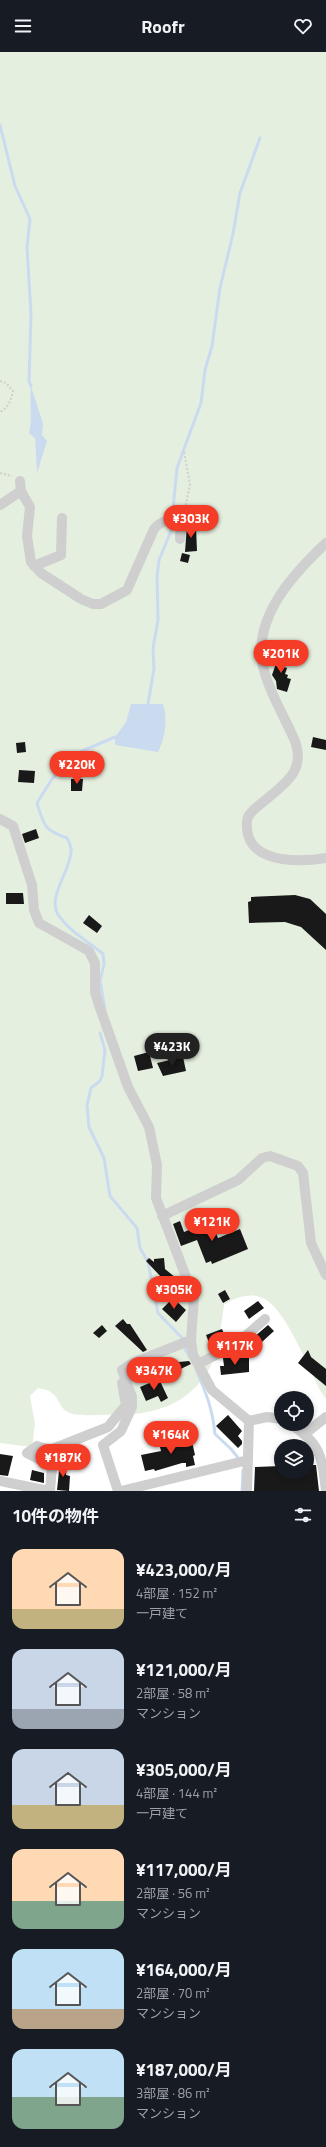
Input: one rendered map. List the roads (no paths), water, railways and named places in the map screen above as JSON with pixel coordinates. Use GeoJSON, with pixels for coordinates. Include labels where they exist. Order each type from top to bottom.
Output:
{"type":"FeatureCollection","features":[{"type":"Feature","properties":{"kind":"street"},"geometry":{"type":"LineString","coordinates":[[0,506],[20,486],[30,507],[27,547],[34,566],[41,573],[81,599],[94,604],[101,604],[127,590],[154,529],[159,524],[166,520],[181,522],[180,540]]}},
{"type":"Feature","properties":{"kind":"street"},"geometry":{"type":"LineString","coordinates":[[34,566],[61,555],[62,518]]}},
{"type":"Feature","properties":{"kind":"street"},"geometry":{"type":"LineString","coordinates":[[326,543],[300,567],[290,580],[274,604],[264,628],[262,640],[264,672],[295,741],[298,750],[298,759],[296,768],[288,782],[254,810],[248,817],[247,831],[252,844],[267,854],[293,861],[326,858]]}},
{"type":"Feature","properties":{"kind":"street"},"geometry":{"type":"LineString","coordinates":[[0,819],[13,826],[32,885],[34,910],[39,923],[46,928],[69,938],[89,951],[95,963],[95,992],[128,1087],[149,1127],[157,1165],[156,1198],[194,1298],[191,1340],[194,1355],[212,1390],[249,1421]]}},
{"type":"Feature","properties":{"kind":"street"},"geometry":{"type":"LineString","coordinates":[[162,1216],[238,1180],[262,1158],[270,1156],[298,1166],[303,1173],[311,1243],[326,1275]]}},
{"type":"Feature","properties":{"kind":"street"},"geometry":{"type":"LineString","coordinates":[[198,1364],[235,1345],[265,1319]]}},
{"type":"Feature","properties":{"kind":"street"},"geometry":{"type":"LineString","coordinates":[[0,1481],[50,1491],[52,1466],[27,1453],[37,1446],[50,1450],[108,1427],[126,1405],[118,1372],[133,1363],[191,1340]]}},
{"type":"Feature","properties":{"kind":"street"},"geometry":{"type":"LineString","coordinates":[[118,1491],[103,1445],[121,1431],[132,1407],[132,1397],[122,1370]]}},
{"type":"Feature","properties":{"kind":"street"},"geometry":{"type":"LineString","coordinates":[[306,1433],[326,1416]]}},
{"type":"Feature","properties":{"kind":"street"},"geometry":{"type":"LineString","coordinates":[[249,1421],[267,1417],[274,1418]]}},
{"type":"Feature","properties":{"kind":"street"},"geometry":{"type":"LineString","coordinates":[[247,1491],[249,1421]]}},
{"type":"Feature","properties":{"kind":"street"},"geometry":{"type":"LineString","coordinates":[[302,1431],[306,1433],[319,1452],[323,1463],[326,1491]]}},
{"type":"Feature","properties":{"kind":"street"},"geometry":{"type":"LineString","coordinates":[[121,1491],[248,1460]]}},
{"type":"Feature","properties":{"kind":"water"},"geometry":{"type":"Polygon","coordinates":[[[31,386],[43,424],[42,435],[47,441],[37,473],[35,438],[29,433],[31,422],[31,386]]]}},
{"type":"Feature","properties":{"kind":"water"},"geometry":{"type":"Polygon","coordinates":[[[131,704],[163,704],[165,710],[165,728],[158,752],[115,745],[115,737],[126,722],[131,704]]]}},
{"type":"Feature","properties":{"kind":"waterway"},"geometry":{"type":"LineString","coordinates":[[0,125],[15,186],[30,219],[27,247],[31,314],[29,381],[31,386]]}},
{"type":"Feature","properties":{"kind":"waterway"},"geometry":{"type":"LineString","coordinates":[[172,519],[177,468],[201,403],[205,370],[212,346],[220,288],[233,234],[240,193],[260,138]]}},
{"type":"Feature","properties":{"kind":"waterway"},"geometry":{"type":"LineString","coordinates":[[148,704],[154,669],[153,648],[158,620],[157,576],[159,560],[171,531],[172,523]]}},
{"type":"Feature","properties":{"kind":"waterway"},"geometry":{"type":"LineString","coordinates":[[105,1009],[100,981],[104,964],[103,954],[69,927],[59,916],[56,909],[55,901],[57,893],[70,860],[70,845],[67,838],[54,832],[46,826],[41,817],[37,803],[52,779],[73,755],[115,737]]}},
{"type":"Feature","properties":{"kind":"waterway"},"geometry":{"type":"LineString","coordinates":[[100,1033],[105,1050],[102,1076],[100,1081],[91,1088],[87,1105],[89,1127],[104,1158],[110,1196],[137,1228],[140,1248],[148,1262],[158,1313],[183,1339]]}},
{"type":"Feature","properties":{"kind":"waterway"},"geometry":{"type":"LineString","coordinates":[[185,1349],[189,1356]]}},
{"type":"Feature","properties":{"kind":"waterway"},"geometry":{"type":"LineString","coordinates":[[196,1370],[213,1417],[215,1434],[239,1459]]}},
{"type":"Feature","properties":{"kind":"waterway"},"geometry":{"type":"LineString","coordinates":[[242,1491],[243,1470]]}}]}
